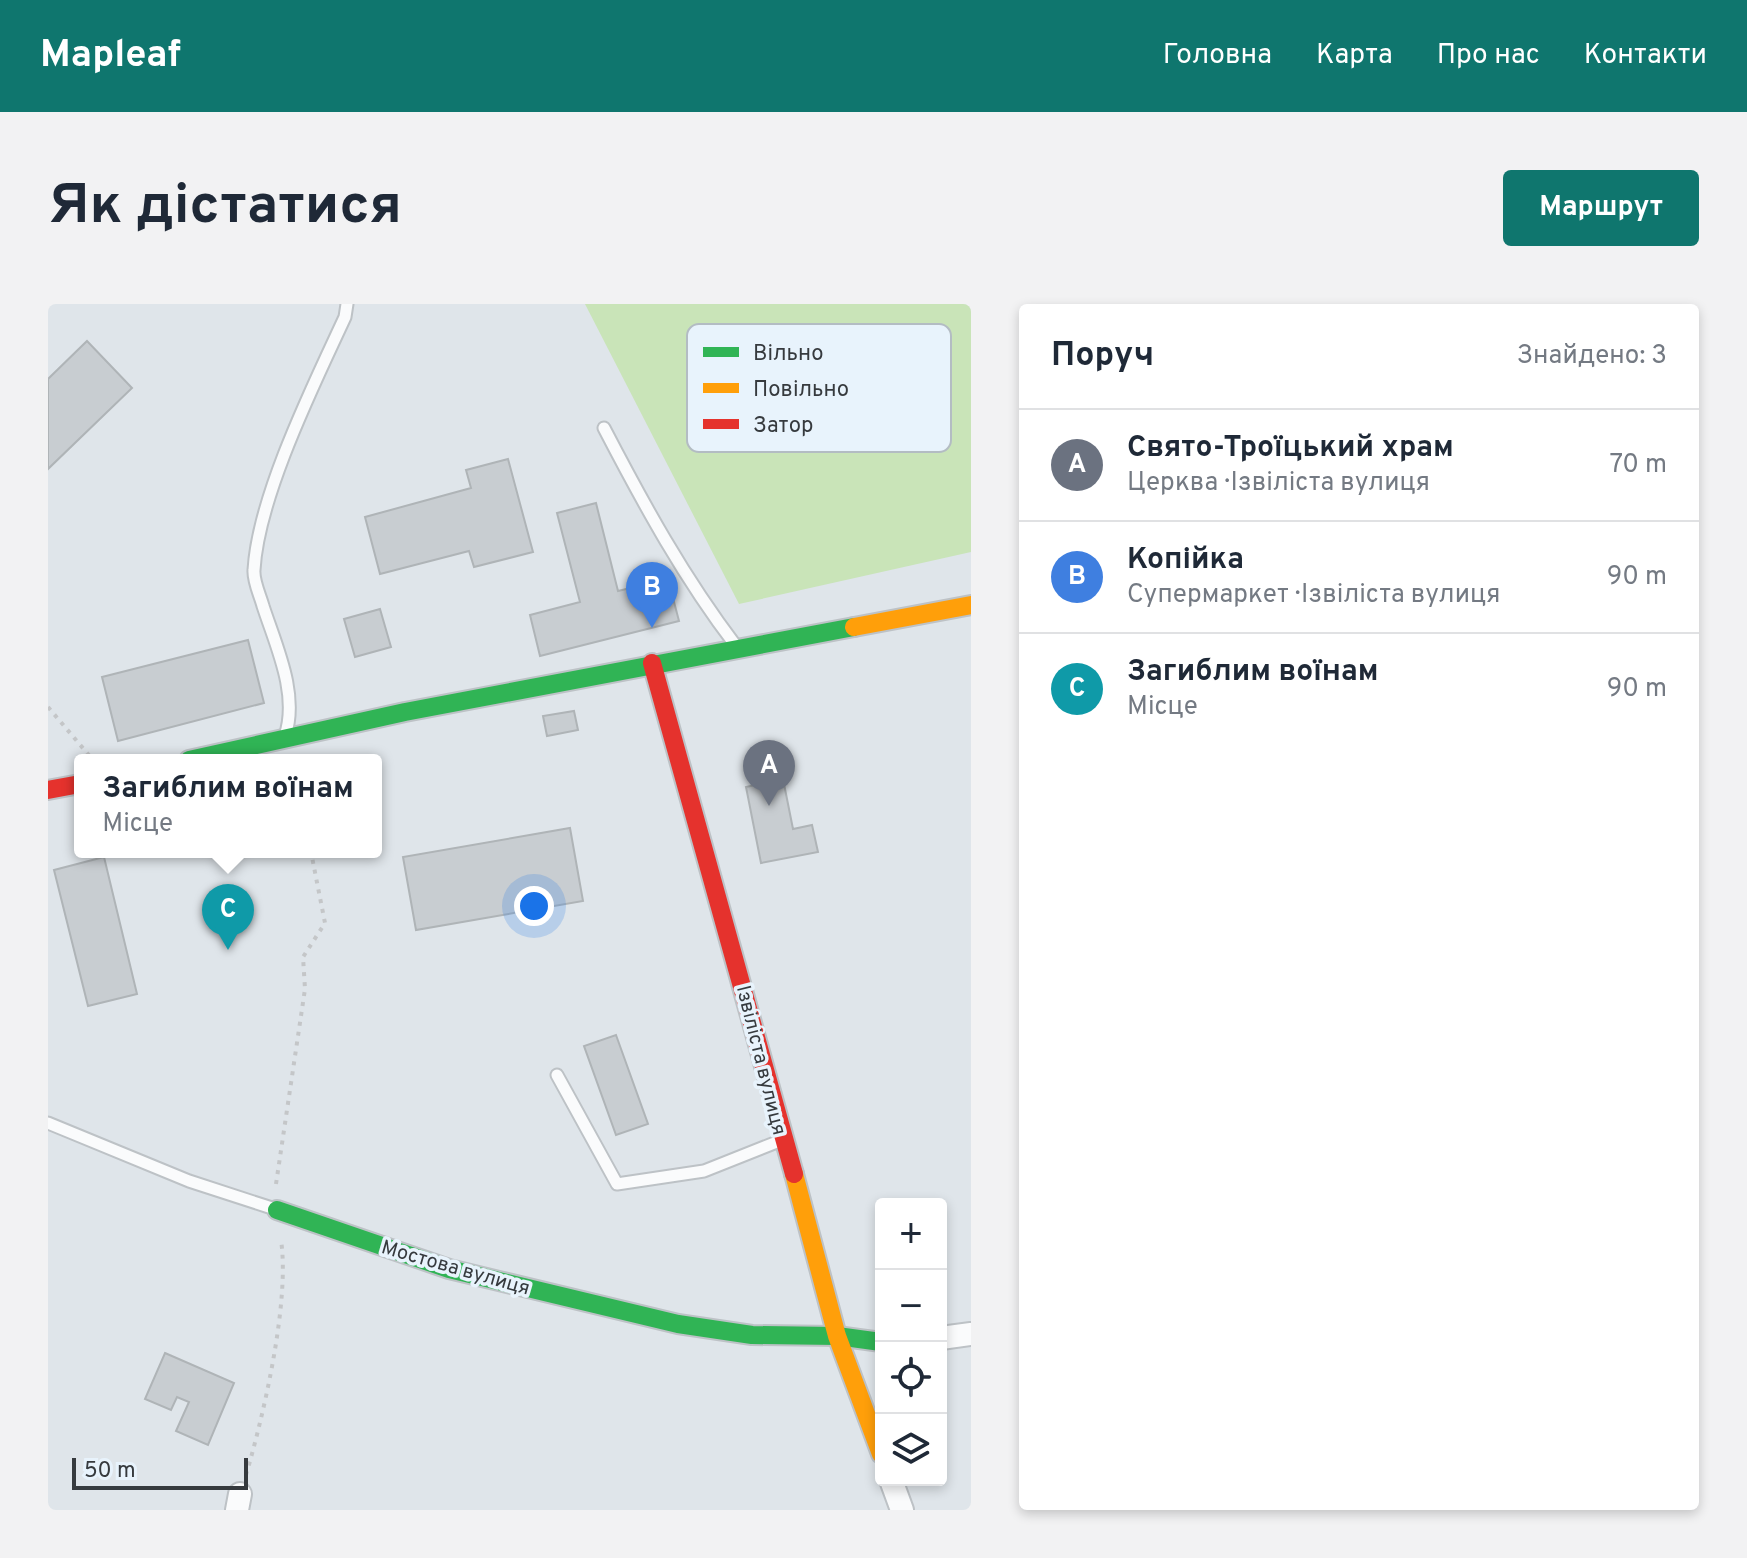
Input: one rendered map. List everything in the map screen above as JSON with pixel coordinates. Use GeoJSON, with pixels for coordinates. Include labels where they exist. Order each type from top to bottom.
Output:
{"type":"FeatureCollection","features":[{"type":"Feature","properties":{"kind":"street"},"geometry":{"type":"LineString","coordinates":[[216,754],[652,663],[971,605]]}},
{"type":"Feature","properties":{"kind":"street","name":"Ізвіліста вулиця"},"geometry":{"type":"LineString","coordinates":[[652,663],[731,938],[782,1140],[837,1336],[875,1438]]}},
{"type":"Feature","properties":{"kind":"street"},"geometry":{"type":"LineString","coordinates":[[48,790],[74,785]]}},
{"type":"Feature","properties":{"kind":"street","name":"Мостова вулиця"},"geometry":{"type":"LineString","coordinates":[[277,1210],[449,1269],[678,1324],[752,1335],[837,1336],[875,1341]]}},
{"type":"Feature","properties":{"kind":"street"},"geometry":{"type":"LineString","coordinates":[[947,1337],[971,1334]]}},
{"type":"Feature","properties":{"kind":"street"},"geometry":{"type":"LineString","coordinates":[[893,1486],[902,1510]]}},
{"type":"Feature","properties":{"kind":"lane"},"geometry":{"type":"LineString","coordinates":[[284,739],[291,717],[287,682],[253,573],[267,508],[310,392],[345,317],[347,304]]}},
{"type":"Feature","properties":{"kind":"lane"},"geometry":{"type":"LineString","coordinates":[[604,428],[656,528],[703,603],[738,648]]}},
{"type":"Feature","properties":{"kind":"lane"},"geometry":{"type":"LineString","coordinates":[[557,1075],[617,1184],[704,1171],[782,1140]]}},
{"type":"Feature","properties":{"kind":"lane","name":"Мостова вулиця"},"geometry":{"type":"LineString","coordinates":[[48,1123],[189,1181],[277,1210]]}},
{"type":"Feature","properties":{"kind":"path"},"geometry":{"type":"LineString","coordinates":[[48,707],[88,754]]}},
{"type":"Feature","properties":{"kind":"path"},"geometry":{"type":"LineString","coordinates":[[239,1502],[260,1428],[285,1268],[275,1195],[305,989],[303,957],[325,923],[312,858]]}},
{"type":"Feature","properties":{"kind":"green space"},"geometry":{"type":"Polygon","coordinates":[[[585,304],[971,304],[971,552],[739,604],[585,304]]]}},
{"type":"Feature","properties":{"kind":"building"},"geometry":{"type":"Polygon","coordinates":[[[87,341],[132,388],[48,469],[48,379],[87,341]]]}},
{"type":"Feature","properties":{"kind":"building"},"geometry":{"type":"Polygon","coordinates":[[[508,459],[533,552],[474,567],[469,551],[380,574],[365,517],[471,488],[466,470],[508,459]]]}},
{"type":"Feature","properties":{"kind":"building"},"geometry":{"type":"Polygon","coordinates":[[[596,503],[618,591],[668,579],[679,621],[540,656],[530,615],[580,602],[557,513],[596,503]]]}},
{"type":"Feature","properties":{"kind":"building"},"geometry":{"type":"Polygon","coordinates":[[[380,609],[391,647],[355,657],[344,619],[380,609]]]}},
{"type":"Feature","properties":{"kind":"building"},"geometry":{"type":"Polygon","coordinates":[[[248,640],[264,703],[118,741],[102,677],[248,640]]]}},
{"type":"Feature","properties":{"kind":"building"},"geometry":{"type":"Polygon","coordinates":[[[574,711],[578,730],[547,736],[543,716],[574,711]]]}},
{"type":"Feature","properties":{"kind":"building"},"geometry":{"type":"Polygon","coordinates":[[[783,779],[793,829],[812,825],[818,852],[761,863],[746,787],[783,779]]]}},
{"type":"Feature","properties":{"kind":"building"},"geometry":{"type":"Polygon","coordinates":[[[570,828],[583,901],[416,930],[403,857],[570,828]]]}},
{"type":"Feature","properties":{"kind":"building"},"geometry":{"type":"Polygon","coordinates":[[[104,858],[137,994],[88,1006],[54,870],[104,858]]]}},
{"type":"Feature","properties":{"kind":"building"},"geometry":{"type":"Polygon","coordinates":[[[616,1035],[648,1124],[616,1135],[584,1046],[616,1035]]]}},
{"type":"Feature","properties":{"kind":"building"},"geometry":{"type":"Polygon","coordinates":[[[165,1353],[234,1383],[208,1445],[176,1431],[189,1402],[177,1397],[171,1410],[145,1399],[165,1353]]]}},
{"type":"Feature","properties":{"kind":"traffic: fast"},"geometry":{"type":"LineString","coordinates":[[216,754],[405,712],[854,627]]}},
{"type":"Feature","properties":{"kind":"traffic: fast"},"geometry":{"type":"LineString","coordinates":[[277,1210],[449,1269],[678,1324],[752,1335],[837,1336],[875,1341]]}},
{"type":"Feature","properties":{"kind":"traffic: slow"},"geometry":{"type":"LineString","coordinates":[[854,627],[971,605]]}},
{"type":"Feature","properties":{"kind":"traffic: slow"},"geometry":{"type":"LineString","coordinates":[[794,1174],[837,1336],[875,1438]]}},
{"type":"Feature","properties":{"kind":"traffic: jam"},"geometry":{"type":"LineString","coordinates":[[652,663],[794,1174]]}},
{"type":"Feature","properties":{"kind":"traffic: jam"},"geometry":{"type":"LineString","coordinates":[[48,790],[74,785]]}},
{"type":"Feature","properties":{"kind":"place","name":"Копійка"},"geometry":{"type":"Point","coordinates":[652,628]}},
{"type":"Feature","properties":{"kind":"place","name":"Свято-Троїцький храм"},"geometry":{"type":"Point","coordinates":[769,806]}},
{"type":"Feature","properties":{"kind":"place","name":"Загиблим воїнам"},"geometry":{"type":"Point","coordinates":[228,950]}}]}
